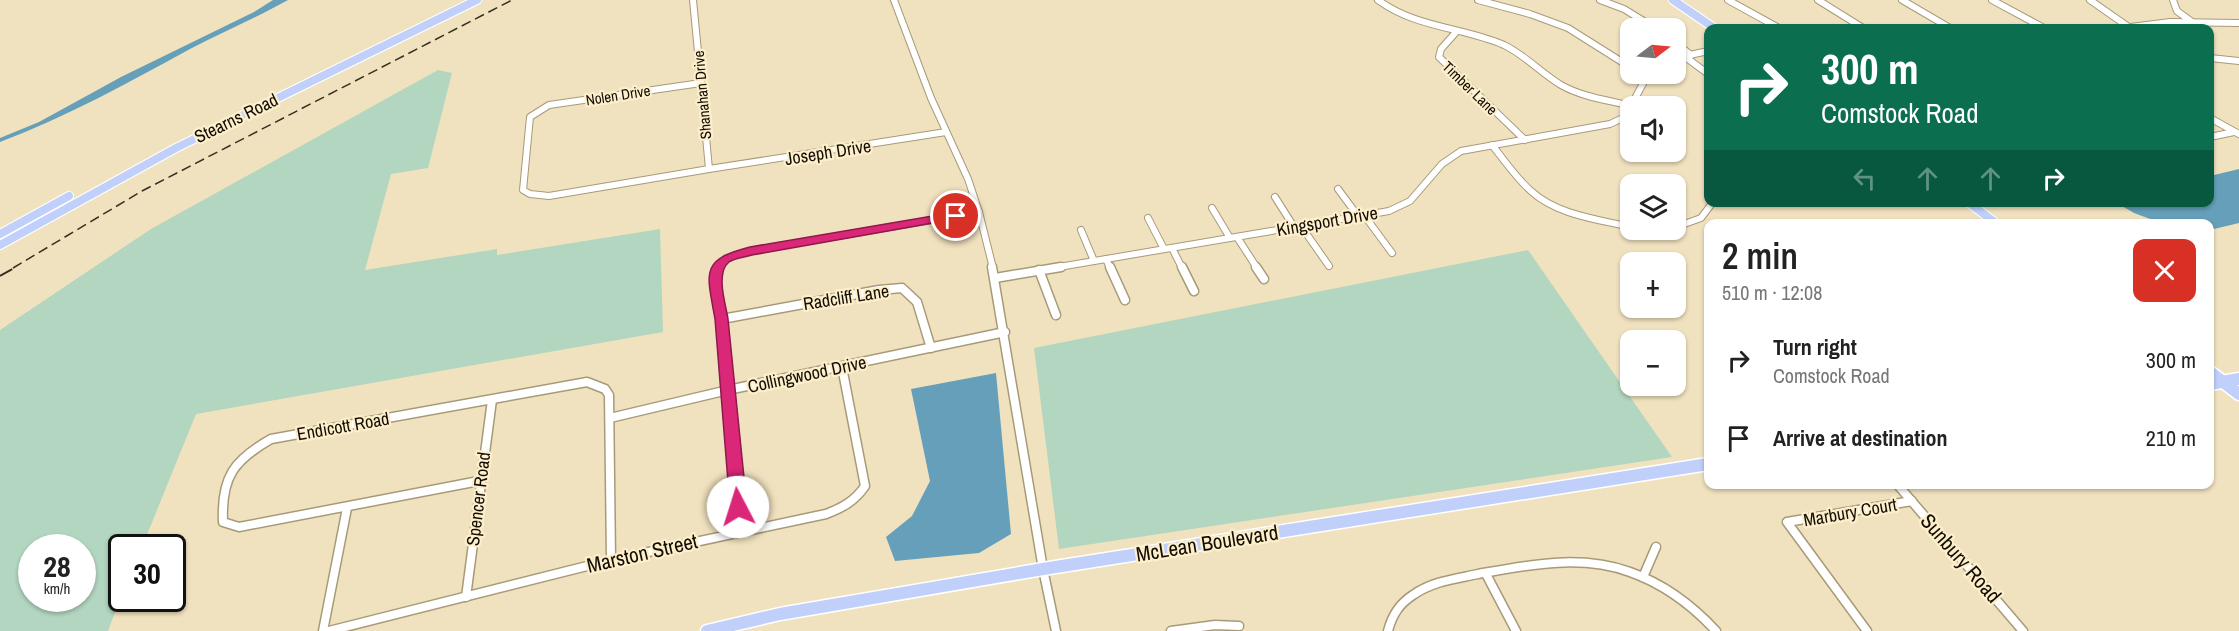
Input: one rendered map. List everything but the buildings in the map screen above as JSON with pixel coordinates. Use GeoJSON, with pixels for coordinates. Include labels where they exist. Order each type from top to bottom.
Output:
{"type":"FeatureCollection","features":[{"type":"Feature","properties":{"kind":"main road","name":"Stearns Road"},"geometry":{"type":"LineString","coordinates":[[0,234],[70,195],[461,0]]}},
{"type":"Feature","properties":{"kind":"main road","name":"Stearns Road"},"geometry":{"type":"LineString","coordinates":[[0,245],[73,201],[152,160],[477,0]]}},
{"type":"Feature","properties":{"kind":"main road"},"geometry":{"type":"LineString","coordinates":[[1673,0],[1708,24]]}},
{"type":"Feature","properties":{"kind":"main road"},"geometry":{"type":"LineString","coordinates":[[1975,207],[1990,219]]}},
{"type":"Feature","properties":{"kind":"main road"},"geometry":{"type":"LineString","coordinates":[[2214,375],[2239,394]]}},
{"type":"Feature","properties":{"kind":"main road"},"geometry":{"type":"LineString","coordinates":[[2214,383],[2239,379]]}},
{"type":"Feature","properties":{"kind":"main road","name":"McLean Boulevard"},"geometry":{"type":"LineString","coordinates":[[707,631],[780,614],[1042,569],[1704,465]]}},
{"type":"Feature","properties":{"kind":"street","name":"Shanahan Drive"},"geometry":{"type":"LineString","coordinates":[[693,0],[709,169]]}},
{"type":"Feature","properties":{"kind":"street"},"geometry":{"type":"LineString","coordinates":[[894,0],[946,132],[968,178],[979,212],[1005,332],[1042,569],[1056,631]]}},
{"type":"Feature","properties":{"kind":"street"},"geometry":{"type":"LineString","coordinates":[[1378,0],[1388,9],[1403,16],[1516,51],[1566,88],[1620,104]]}},
{"type":"Feature","properties":{"kind":"street"},"geometry":{"type":"LineString","coordinates":[[1478,0],[1556,23],[1578,33],[1620,63]]}},
{"type":"Feature","properties":{"kind":"street"},"geometry":{"type":"LineString","coordinates":[[1600,0],[1640,18]]}},
{"type":"Feature","properties":{"kind":"street"},"geometry":{"type":"LineString","coordinates":[[1728,0],[1772,24]]}},
{"type":"Feature","properties":{"kind":"street"},"geometry":{"type":"LineString","coordinates":[[1818,0],[1857,24]]}},
{"type":"Feature","properties":{"kind":"street"},"geometry":{"type":"LineString","coordinates":[[1902,0],[1943,24]]}},
{"type":"Feature","properties":{"kind":"street"},"geometry":{"type":"LineString","coordinates":[[1992,0],[2036,24]]}},
{"type":"Feature","properties":{"kind":"street"},"geometry":{"type":"LineString","coordinates":[[2089,0],[2122,24]]}},
{"type":"Feature","properties":{"kind":"street"},"geometry":{"type":"LineString","coordinates":[[2173,0],[2177,11],[2192,22]]}},
{"type":"Feature","properties":{"kind":"street"},"geometry":{"type":"LineString","coordinates":[[2171,24],[2239,23]]}},
{"type":"Feature","properties":{"kind":"street","name":"Timber Lane"},"geometry":{"type":"LineString","coordinates":[[1457,31],[1441,49],[1439,57],[1525,140]]}},
{"type":"Feature","properties":{"kind":"street"},"geometry":{"type":"LineString","coordinates":[[1688,55],[1704,52]]}},
{"type":"Feature","properties":{"kind":"street"},"geometry":{"type":"LineString","coordinates":[[1688,55],[1704,70]]}},
{"type":"Feature","properties":{"kind":"street"},"geometry":{"type":"LineString","coordinates":[[2214,58],[2239,61]]}},
{"type":"Feature","properties":{"kind":"street","name":"Nolen Drive"},"geometry":{"type":"LineString","coordinates":[[701,83],[549,105],[537,111],[529,122],[522,188],[526,193],[549,196],[709,169]]}},
{"type":"Feature","properties":{"kind":"street","name":"Kingsport Drive"},"geometry":{"type":"LineString","coordinates":[[995,278],[1389,211],[1410,201],[1442,164],[1461,151],[1610,124],[1620,119]]}},
{"type":"Feature","properties":{"kind":"street"},"geometry":{"type":"LineString","coordinates":[[2214,120],[2237,133]]}},
{"type":"Feature","properties":{"kind":"street","name":"Joseph Drive"},"geometry":{"type":"LineString","coordinates":[[709,169],[946,132]]}},
{"type":"Feature","properties":{"kind":"street"},"geometry":{"type":"LineString","coordinates":[[2214,136],[2237,133]]}},
{"type":"Feature","properties":{"kind":"street"},"geometry":{"type":"LineString","coordinates":[[1492,145],[1530,190],[1545,202],[1574,213],[1620,224]]}},
{"type":"Feature","properties":{"kind":"street"},"geometry":{"type":"LineString","coordinates":[[1338,189],[1392,254]]}},
{"type":"Feature","properties":{"kind":"street"},"geometry":{"type":"LineString","coordinates":[[1275,197],[1329,266]]}},
{"type":"Feature","properties":{"kind":"street"},"geometry":{"type":"LineString","coordinates":[[1686,223],[1701,218],[1709,207]]}},
{"type":"Feature","properties":{"kind":"street"},"geometry":{"type":"LineString","coordinates":[[1212,208],[1264,279]]}},
{"type":"Feature","properties":{"kind":"street"},"geometry":{"type":"LineString","coordinates":[[740,531],[716,271],[725,259],[750,251],[979,212]]}},
{"type":"Feature","properties":{"kind":"street"},"geometry":{"type":"LineString","coordinates":[[1148,218],[1194,291]]}},
{"type":"Feature","properties":{"kind":"street"},"geometry":{"type":"LineString","coordinates":[[1081,230],[1094,261]]}},
{"type":"Feature","properties":{"kind":"street"},"geometry":{"type":"LineString","coordinates":[[1106,259],[1125,300]]}},
{"type":"Feature","properties":{"kind":"street"},"geometry":{"type":"LineString","coordinates":[[1040,270],[1056,315]]}},
{"type":"Feature","properties":{"kind":"street","name":"Radcliff Lane"},"geometry":{"type":"LineString","coordinates":[[722,319],[879,290],[902,288],[917,302],[931,348]]}},
{"type":"Feature","properties":{"kind":"street","name":"Collingwood Drive"},"geometry":{"type":"LineString","coordinates":[[610,418],[728,390],[1005,332]]}},
{"type":"Feature","properties":{"kind":"street","name":"Marston Street"},"geometry":{"type":"LineString","coordinates":[[330,631],[611,560],[826,514],[842,508],[857,498],[865,486],[842,367]]}},
{"type":"Feature","properties":{"kind":"street","name":"Endicott Road"},"geometry":{"type":"LineString","coordinates":[[479,481],[240,527],[223,522],[222,509],[232,469],[247,453],[271,439],[586,382],[604,389],[609,395],[611,560]]}},
{"type":"Feature","properties":{"kind":"street","name":"Spencer Road"},"geometry":{"type":"LineString","coordinates":[[466,597],[479,481],[492,400]]}},
{"type":"Feature","properties":{"kind":"street","name":"Sunbury Road"},"geometry":{"type":"LineString","coordinates":[[1902,489],[2024,631]]}},
{"type":"Feature","properties":{"kind":"street","name":"Marbury Court"},"geometry":{"type":"LineString","coordinates":[[1867,631],[1788,522],[1912,501]]}},
{"type":"Feature","properties":{"kind":"street"},"geometry":{"type":"LineString","coordinates":[[323,631],[347,508]]}},
{"type":"Feature","properties":{"kind":"street"},"geometry":{"type":"LineString","coordinates":[[1643,577],[1656,547]]}},
{"type":"Feature","properties":{"kind":"street"},"geometry":{"type":"LineString","coordinates":[[1388,631],[1388,625],[1397,609],[1410,595],[1441,581],[1569,561],[1607,566],[1643,577],[1686,602],[1716,631]]}},
{"type":"Feature","properties":{"kind":"street"},"geometry":{"type":"LineString","coordinates":[[1486,574],[1516,631]]}},
{"type":"Feature","properties":{"kind":"street"},"geometry":{"type":"LineString","coordinates":[[1171,631],[1215,625],[1239,626]]}},
{"type":"Feature","properties":{"kind":"green space"},"geometry":{"type":"Polygon","coordinates":[[[438,70],[452,73],[428,168],[391,174],[365,270],[497,249],[497,255],[660,229],[663,332],[196,414],[147,534],[108,534],[108,612],[115,612],[108,631],[0,631],[0,330],[151,229],[438,70]]]}},
{"type":"Feature","properties":{"kind":"green space"},"geometry":{"type":"Polygon","coordinates":[[[1528,250],[1620,382],[1620,396],[1630,396],[1672,457],[1059,549],[1034,348],[1528,250]]]}},
{"type":"Feature","properties":{"kind":"water"},"geometry":{"type":"Polygon","coordinates":[[[273,0],[288,0],[97,99],[0,142],[0,138],[39,122],[121,77],[254,12],[273,0]]]}},
{"type":"Feature","properties":{"kind":"water"},"geometry":{"type":"Polygon","coordinates":[[[2239,169],[2239,223],[2214,229],[2214,219],[2150,219],[2124,207],[2214,207],[2214,175],[2239,169]]]}},
{"type":"Feature","properties":{"kind":"water"},"geometry":{"type":"Polygon","coordinates":[[[996,373],[1011,534],[979,553],[895,561],[886,537],[912,516],[930,481],[911,389],[996,373]]]}},
{"type":"Feature","properties":{"kind":"railway"},"geometry":{"type":"LineString","coordinates":[[13,268],[142,191],[512,0]]}},
{"type":"Feature","properties":{"kind":"railway"},"geometry":{"type":"LineString","coordinates":[[0,276],[16,267]]}},
{"type":"Feature","properties":{"kind":"route"},"geometry":{"type":"LineString","coordinates":[[738,507],[716,271],[725,259],[750,251],[956,216]]}}]}
